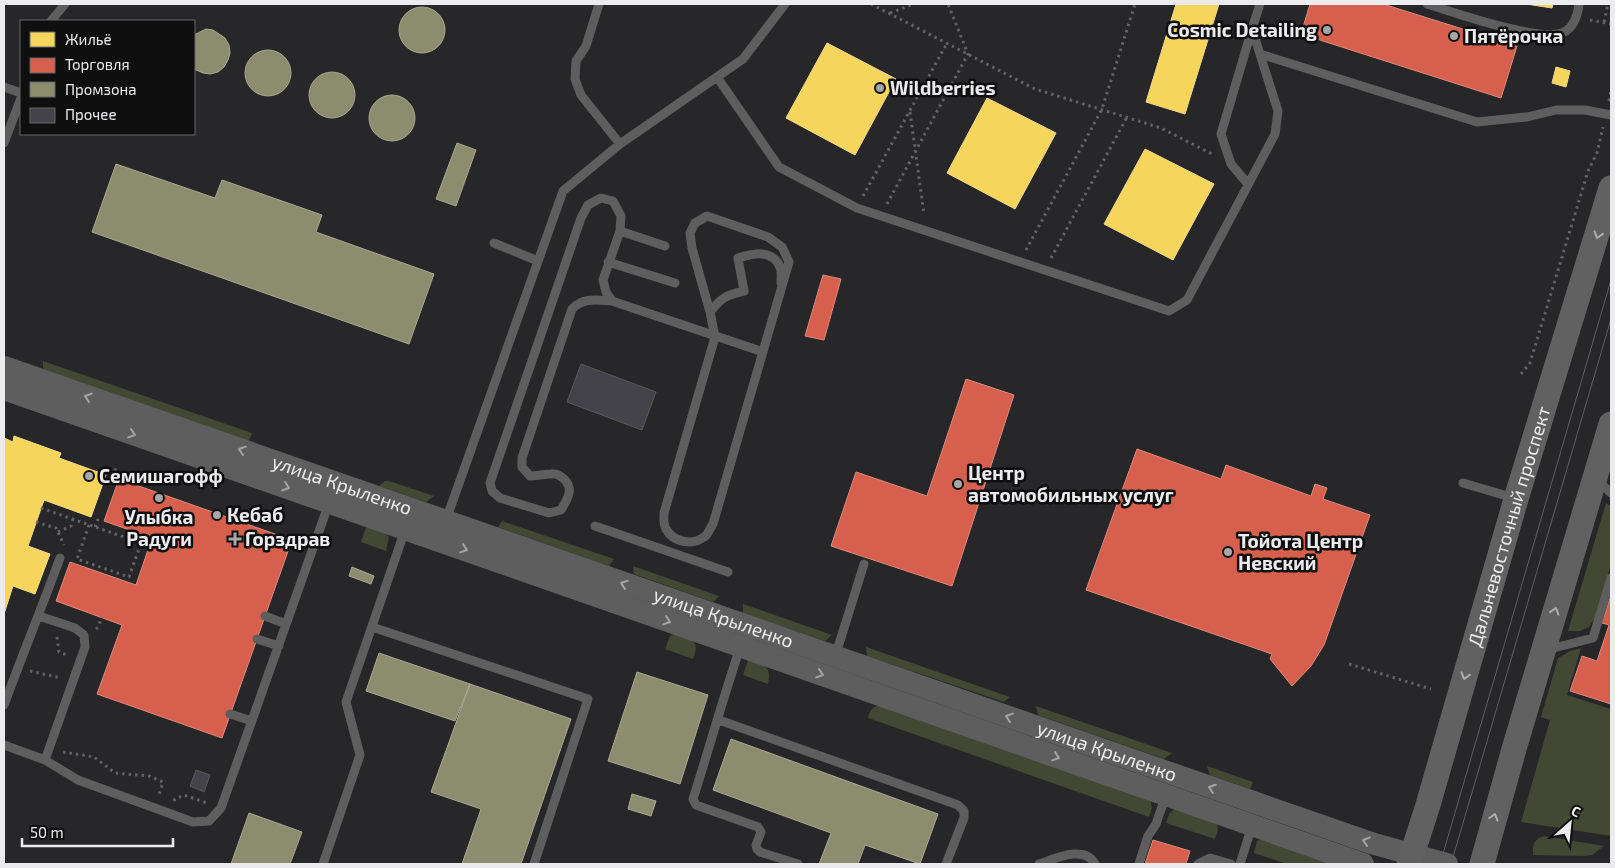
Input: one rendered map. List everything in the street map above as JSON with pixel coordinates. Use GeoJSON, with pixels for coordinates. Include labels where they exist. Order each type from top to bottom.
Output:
{"type":"FeatureCollection","features":[{"type":"Feature","properties":{"kind":"main road","name":"Дальневосточный проспект"},"geometry":{"type":"LineString","coordinates":[[1411,859],[1516,499],[1611,188]]}},
{"type":"Feature","properties":{"kind":"main road"},"geometry":{"type":"LineString","coordinates":[[1482,864],[1543,651],[1603,486],[1611,424]]}},
{"type":"Feature","properties":{"kind":"street","name":"улица Крыленко"},"geometry":{"type":"LineString","coordinates":[[4,367],[332,493]]}},
{"type":"Feature","properties":{"kind":"street","name":"улица Крыленко"},"geometry":{"type":"LineString","coordinates":[[4,389],[332,493],[744,636],[1256,815],[1363,864]]}},
{"type":"Feature","properties":{"kind":"street","name":"улица Крыленко"},"geometry":{"type":"LineString","coordinates":[[744,636],[835,657],[1170,785]]}},
{"type":"Feature","properties":{"kind":"street","name":"улица Крыленко"},"geometry":{"type":"LineString","coordinates":[[1256,815],[1371,843],[1411,859],[1447,864]]}},
{"type":"Feature","properties":{"kind":"lane"},"geometry":{"type":"LineString","coordinates":[[52,20],[65,4]]}},
{"type":"Feature","properties":{"kind":"lane"},"geometry":{"type":"LineString","coordinates":[[599,4],[586,46],[576,61],[575,79],[581,95],[620,144]]}},
{"type":"Feature","properties":{"kind":"lane"},"geometry":{"type":"LineString","coordinates":[[442,531],[563,191],[620,144],[743,59],[785,4]]}},
{"type":"Feature","properties":{"kind":"lane"},"geometry":{"type":"LineString","coordinates":[[1248,184],[1231,164],[1221,134],[1260,4]]}},
{"type":"Feature","properties":{"kind":"lane"},"geometry":{"type":"LineString","coordinates":[[1427,4],[1495,25],[1549,35],[1566,31],[1577,18],[1579,4]]}},
{"type":"Feature","properties":{"kind":"lane"},"geometry":{"type":"LineString","coordinates":[[717,78],[779,166],[857,208],[1170,311],[1187,300],[1275,134],[1278,111],[1252,29]]}},
{"type":"Feature","properties":{"kind":"lane"},"geometry":{"type":"LineString","coordinates":[[1260,54],[1477,122],[1527,117],[1556,110],[1585,110],[1611,114]]}},
{"type":"Feature","properties":{"kind":"lane"},"geometry":{"type":"LineString","coordinates":[[4,87],[20,94]]}},
{"type":"Feature","properties":{"kind":"lane"},"geometry":{"type":"LineString","coordinates":[[4,143],[20,101]]}},
{"type":"Feature","properties":{"kind":"lane"},"geometry":{"type":"LineString","coordinates":[[612,301],[606,292],[603,280],[620,231],[621,216],[613,201],[601,198],[588,205],[581,218],[490,483],[492,491],[500,498],[549,513],[561,510],[568,499],[570,490],[568,483],[560,475],[530,476],[522,467],[522,458],[572,309],[578,303],[587,300],[612,301],[763,352]]}},
{"type":"Feature","properties":{"kind":"lane"},"geometry":{"type":"LineString","coordinates":[[707,216],[768,237],[782,247],[789,262],[782,290],[713,524],[706,537],[695,541],[682,541],[671,536],[664,527],[664,513],[715,337],[692,248],[690,233],[695,223],[707,216]]}},
{"type":"Feature","properties":{"kind":"lane"},"geometry":{"type":"LineString","coordinates":[[620,231],[664,246]]}},
{"type":"Feature","properties":{"kind":"lane"},"geometry":{"type":"LineString","coordinates":[[494,243],[538,261]]}},
{"type":"Feature","properties":{"kind":"lane"},"geometry":{"type":"LineString","coordinates":[[710,312],[718,301],[728,295],[744,290],[738,258],[758,253],[771,256],[780,267],[782,290]]}},
{"type":"Feature","properties":{"kind":"lane"},"geometry":{"type":"LineString","coordinates":[[608,262],[675,283]]}},
{"type":"Feature","properties":{"kind":"lane"},"geometry":{"type":"LineString","coordinates":[[1463,483],[1516,499]]}},
{"type":"Feature","properties":{"kind":"lane"},"geometry":{"type":"LineString","coordinates":[[4,745],[45,760],[78,780],[193,822],[209,821],[222,808],[332,493]]}},
{"type":"Feature","properties":{"kind":"lane"},"geometry":{"type":"LineString","coordinates":[[323,864],[360,755],[346,702],[409,519]]}},
{"type":"Feature","properties":{"kind":"lane"},"geometry":{"type":"LineString","coordinates":[[595,526],[728,572]]}},
{"type":"Feature","properties":{"kind":"lane"},"geometry":{"type":"LineString","coordinates":[[4,705],[60,558]]}},
{"type":"Feature","properties":{"kind":"lane"},"geometry":{"type":"LineString","coordinates":[[835,657],[864,564]]}},
{"type":"Feature","properties":{"kind":"lane"},"geometry":{"type":"LineString","coordinates":[[1543,651],[1593,638],[1611,578]]}},
{"type":"Feature","properties":{"kind":"lane"},"geometry":{"type":"LineString","coordinates":[[39,616],[76,628],[84,635],[85,647],[45,760]]}},
{"type":"Feature","properties":{"kind":"lane"},"geometry":{"type":"LineString","coordinates":[[265,616],[286,624]]}},
{"type":"Feature","properties":{"kind":"lane"},"geometry":{"type":"LineString","coordinates":[[372,627],[588,699],[534,864]]}},
{"type":"Feature","properties":{"kind":"lane"},"geometry":{"type":"LineString","coordinates":[[744,636],[693,803],[758,827],[761,832],[756,845],[760,852],[798,864]]}},
{"type":"Feature","properties":{"kind":"lane"},"geometry":{"type":"LineString","coordinates":[[257,638],[278,646]]}},
{"type":"Feature","properties":{"kind":"lane"},"geometry":{"type":"LineString","coordinates":[[230,714],[252,721]]}},
{"type":"Feature","properties":{"kind":"lane"},"geometry":{"type":"LineString","coordinates":[[719,720],[958,805],[964,811],[964,818],[946,864]]}},
{"type":"Feature","properties":{"kind":"lane"},"geometry":{"type":"LineString","coordinates":[[1139,864],[1148,836],[1156,824],[1170,785]]}},
{"type":"Feature","properties":{"kind":"lane"},"geometry":{"type":"LineString","coordinates":[[1240,864],[1256,815]]}},
{"type":"Feature","properties":{"kind":"lane"},"geometry":{"type":"LineString","coordinates":[[1039,864],[1069,854],[1082,855],[1095,864]]}},
{"type":"Feature","properties":{"kind":"lane"},"geometry":{"type":"LineString","coordinates":[[1198,864],[1210,858],[1226,864]]}},
{"type":"Feature","properties":{"kind":"path"},"geometry":{"type":"LineString","coordinates":[[871,4],[1035,89],[1161,128],[1231,164]]}},
{"type":"Feature","properties":{"kind":"path"},"geometry":{"type":"LineString","coordinates":[[889,13],[914,4]]}},
{"type":"Feature","properties":{"kind":"path"},"geometry":{"type":"LineString","coordinates":[[948,4],[968,54]]}},
{"type":"Feature","properties":{"kind":"path"},"geometry":{"type":"LineString","coordinates":[[1020,262],[1102,109],[1134,4]]}},
{"type":"Feature","properties":{"kind":"path"},"geometry":{"type":"LineString","coordinates":[[1604,22],[1608,4]]}},
{"type":"Feature","properties":{"kind":"path"},"geometry":{"type":"LineString","coordinates":[[1577,18],[1611,24]]}},
{"type":"Feature","properties":{"kind":"path"},"geometry":{"type":"LineString","coordinates":[[857,208],[947,43]]}},
{"type":"Feature","properties":{"kind":"path"},"geometry":{"type":"LineString","coordinates":[[880,215],[968,54]]}},
{"type":"Feature","properties":{"kind":"path"},"geometry":{"type":"LineString","coordinates":[[910,111],[926,230]]}},
{"type":"Feature","properties":{"kind":"path"},"geometry":{"type":"LineString","coordinates":[[1044,270],[1127,117]]}},
{"type":"Feature","properties":{"kind":"path"},"geometry":{"type":"LineString","coordinates":[[1521,374],[1530,364],[1588,172],[1597,152]]}},
{"type":"Feature","properties":{"kind":"path"},"geometry":{"type":"LineString","coordinates":[[113,477],[116,468]]}},
{"type":"Feature","properties":{"kind":"path"},"geometry":{"type":"LineString","coordinates":[[41,508],[141,543],[150,543]]}},
{"type":"Feature","properties":{"kind":"path"},"geometry":{"type":"LineString","coordinates":[[58,532],[71,526],[73,519]]}},
{"type":"Feature","properties":{"kind":"path"},"geometry":{"type":"LineString","coordinates":[[95,527],[98,519]]}},
{"type":"Feature","properties":{"kind":"path"},"geometry":{"type":"LineString","coordinates":[[36,522],[56,528],[64,546],[60,558]]}},
{"type":"Feature","properties":{"kind":"path"},"geometry":{"type":"LineString","coordinates":[[89,525],[77,559],[120,574],[129,577],[141,543]]}},
{"type":"Feature","properties":{"kind":"path"},"geometry":{"type":"LineString","coordinates":[[56,621],[59,652],[80,660]]}},
{"type":"Feature","properties":{"kind":"path"},"geometry":{"type":"LineString","coordinates":[[1349,664],[1430,690]]}},
{"type":"Feature","properties":{"kind":"path"},"geometry":{"type":"LineString","coordinates":[[17,669],[73,680]]}},
{"type":"Feature","properties":{"kind":"path"},"geometry":{"type":"LineString","coordinates":[[49,749],[94,757],[115,773],[149,776],[163,782],[154,808]]}},
{"type":"Feature","properties":{"kind":"path"},"geometry":{"type":"LineString","coordinates":[[174,801],[184,795],[222,808]]}},
{"type":"Feature","properties":{"kind":"green space"},"geometry":{"type":"Polygon","coordinates":[[[43,361],[252,433],[249,441],[43,369],[43,361]]]}},
{"type":"Feature","properties":{"kind":"green space"},"geometry":{"type":"Polygon","coordinates":[[[385,481],[434,496],[426,502],[379,486],[385,481]]]}},
{"type":"Feature","properties":{"kind":"green space"},"geometry":{"type":"Polygon","coordinates":[[[1606,503],[1611,506],[1611,564],[1596,616],[1589,627],[1580,631],[1568,631],[1606,503]]]}},
{"type":"Feature","properties":{"kind":"green space"},"geometry":{"type":"Polygon","coordinates":[[[502,521],[614,559],[609,566],[498,527],[502,521]]]}},
{"type":"Feature","properties":{"kind":"green space"},"geometry":{"type":"Polygon","coordinates":[[[366,527],[384,533],[389,537],[386,551],[361,542],[366,527]]]}},
{"type":"Feature","properties":{"kind":"green space"},"geometry":{"type":"Polygon","coordinates":[[[633,566],[719,596],[713,602],[634,574],[633,566]]]}},
{"type":"Feature","properties":{"kind":"green space"},"geometry":{"type":"Polygon","coordinates":[[[743,604],[832,635],[825,641],[743,613],[743,604]]]}},
{"type":"Feature","properties":{"kind":"green space"},"geometry":{"type":"Polygon","coordinates":[[[674,634],[690,639],[695,643],[693,659],[665,649],[670,636],[674,634]]]}},
{"type":"Feature","properties":{"kind":"green space"},"geometry":{"type":"Polygon","coordinates":[[[866,647],[1010,697],[1004,702],[867,656],[866,647]]]}},
{"type":"Feature","properties":{"kind":"green space"},"geometry":{"type":"Polygon","coordinates":[[[1581,648],[1567,695],[1611,709],[1611,836],[1521,822],[1550,720],[1541,717],[1558,658],[1570,651],[1581,648]]]}},
{"type":"Feature","properties":{"kind":"green space"},"geometry":{"type":"Polygon","coordinates":[[[748,660],[766,667],[769,673],[768,684],[743,675],[748,660]]]}},
{"type":"Feature","properties":{"kind":"green space"},"geometry":{"type":"Polygon","coordinates":[[[880,705],[1150,799],[1152,808],[1149,817],[868,718],[872,709],[880,705]]]}},
{"type":"Feature","properties":{"kind":"green space"},"geometry":{"type":"Polygon","coordinates":[[[1036,706],[1172,753],[1164,759],[1038,715],[1036,706]]]}},
{"type":"Feature","properties":{"kind":"green space"},"geometry":{"type":"Polygon","coordinates":[[[1207,766],[1253,782],[1250,789],[1210,775],[1207,766]]]}},
{"type":"Feature","properties":{"kind":"green space"},"geometry":{"type":"Polygon","coordinates":[[[1175,808],[1217,824],[1218,830],[1215,839],[1166,823],[1169,814],[1175,808]]]}},
{"type":"Feature","properties":{"kind":"green space"},"geometry":{"type":"Polygon","coordinates":[[[1544,836],[1604,846],[1592,855],[1533,855],[1534,843],[1544,836]]]}},
{"type":"Feature","properties":{"kind":"green space"},"geometry":{"type":"Polygon","coordinates":[[[1262,839],[1334,864],[1287,864],[1254,853],[1257,841],[1262,839]]]}},
{"type":"Feature","properties":{"kind":"building: Жильё"},"geometry":{"type":"Polygon","coordinates":[[[1176,4],[1219,4],[1185,114],[1146,102],[1176,4]]]}},
{"type":"Feature","properties":{"kind":"building: Жильё"},"geometry":{"type":"Polygon","coordinates":[[[1526,4],[1553,4],[1552,8],[1526,4]]]}},
{"type":"Feature","properties":{"kind":"building: Жильё"},"geometry":{"type":"Polygon","coordinates":[[[827,43],[896,79],[855,155],[786,118],[827,43]]]}},
{"type":"Feature","properties":{"kind":"building: Жильё"},"geometry":{"type":"Polygon","coordinates":[[[1556,67],[1570,71],[1566,87],[1552,83],[1556,67]]]}},
{"type":"Feature","properties":{"kind":"building: Жильё"},"geometry":{"type":"Polygon","coordinates":[[[987,98],[1056,133],[1015,209],[947,173],[987,98]]]}},
{"type":"Feature","properties":{"kind":"building: Жильё"},"geometry":{"type":"Polygon","coordinates":[[[1145,149],[1214,184],[1173,260],[1104,224],[1145,149]]]}},
{"type":"Feature","properties":{"kind":"building: Жильё"},"geometry":{"type":"Polygon","coordinates":[[[14,436],[61,453],[59,458],[106,475],[91,517],[44,500],[28,546],[50,554],[35,594],[13,586],[4,614],[4,438],[13,442],[14,436]]]}},
{"type":"Feature","properties":{"kind":"building: Торговля"},"geometry":{"type":"Polygon","coordinates":[[[1310,4],[1383,4],[1517,46],[1501,98],[1301,34],[1310,4]]]}},
{"type":"Feature","properties":{"kind":"building: Торговля"},"geometry":{"type":"Polygon","coordinates":[[[823,275],[841,279],[824,340],[805,336],[823,275]]]}},
{"type":"Feature","properties":{"kind":"building: Торговля","name":"Центр автомобильных услуг"},"geometry":{"type":"Polygon","coordinates":[[[966,379],[1014,395],[952,586],[831,546],[856,472],[927,496],[966,379]]]}},
{"type":"Feature","properties":{"kind":"building: Торговля","name":"Тойота Центр Невский"},"geometry":{"type":"Polygon","coordinates":[[[1137,449],[1221,479],[1226,465],[1311,496],[1315,484],[1327,488],[1323,499],[1370,515],[1324,645],[1311,666],[1292,686],[1270,659],[1272,654],[1086,590],[1137,449]]]}},
{"type":"Feature","properties":{"kind":"building: Торговля"},"geometry":{"type":"Polygon","coordinates":[[[119,479],[292,540],[222,738],[97,694],[122,625],[56,601],[70,562],[136,585],[152,538],[104,521],[119,479]]]}},
{"type":"Feature","properties":{"kind":"building: Торговля"},"geometry":{"type":"Polygon","coordinates":[[[1611,595],[1611,704],[1570,691],[1582,656],[1597,661],[1609,625],[1602,623],[1611,595]]]}},
{"type":"Feature","properties":{"kind":"building: Торговля"},"geometry":{"type":"Polygon","coordinates":[[[1153,840],[1190,851],[1186,864],[1145,864],[1153,840]]]}},
{"type":"Feature","properties":{"kind":"building: Промзона"},"geometry":{"type":"Polygon","coordinates":[[[422,7],[435,11],[441,17],[445,30],[441,43],[435,49],[422,53],[409,49],[403,43],[399,30],[403,17],[409,11],[422,7]]]}},
{"type":"Feature","properties":{"kind":"building: Промзона"},"geometry":{"type":"Polygon","coordinates":[[[206,29],[213,30],[225,38],[229,45],[230,53],[224,67],[218,72],[210,74],[195,69],[195,34],[206,29]]]}},
{"type":"Feature","properties":{"kind":"building: Промзона"},"geometry":{"type":"Polygon","coordinates":[[[268,50],[281,54],[287,60],[291,73],[287,86],[281,92],[268,96],[255,92],[249,86],[245,73],[249,60],[255,54],[268,50]]]}},
{"type":"Feature","properties":{"kind":"building: Промзона"},"geometry":{"type":"Polygon","coordinates":[[[332,72],[345,76],[351,82],[355,95],[351,108],[345,114],[332,118],[319,114],[313,108],[309,95],[313,82],[319,76],[332,72]]]}},
{"type":"Feature","properties":{"kind":"building: Промзона"},"geometry":{"type":"Polygon","coordinates":[[[392,95],[405,99],[411,105],[415,118],[411,131],[405,137],[392,141],[379,137],[373,131],[369,118],[373,105],[379,99],[392,95]]]}},
{"type":"Feature","properties":{"kind":"building: Промзона"},"geometry":{"type":"Polygon","coordinates":[[[457,143],[476,150],[456,206],[436,199],[457,143]]]}},
{"type":"Feature","properties":{"kind":"building: Промзона"},"geometry":{"type":"Polygon","coordinates":[[[116,164],[215,198],[222,180],[322,215],[316,232],[434,274],[409,344],[92,232],[116,164]]]}},
{"type":"Feature","properties":{"kind":"building: Промзона"},"geometry":{"type":"Polygon","coordinates":[[[352,567],[374,576],[371,584],[349,576],[352,567]]]}},
{"type":"Feature","properties":{"kind":"building: Промзона"},"geometry":{"type":"Polygon","coordinates":[[[379,653],[470,684],[455,721],[366,691],[379,653]]]}},
{"type":"Feature","properties":{"kind":"building: Промзона"},"geometry":{"type":"Polygon","coordinates":[[[637,672],[708,695],[680,784],[608,761],[637,672]]]}},
{"type":"Feature","properties":{"kind":"building: Промзона"},"geometry":{"type":"Polygon","coordinates":[[[470,684],[571,719],[521,864],[462,864],[481,809],[431,792],[470,684]]]}},
{"type":"Feature","properties":{"kind":"building: Промзона"},"geometry":{"type":"Polygon","coordinates":[[[731,739],[938,814],[920,864],[865,845],[858,864],[819,864],[831,833],[713,790],[731,739]]]}},
{"type":"Feature","properties":{"kind":"building: Промзона"},"geometry":{"type":"Polygon","coordinates":[[[632,794],[656,801],[651,816],[628,809],[632,794]]]}},
{"type":"Feature","properties":{"kind":"building: Промзона"},"geometry":{"type":"Polygon","coordinates":[[[249,813],[302,832],[290,864],[231,864],[249,813]]]}},
{"type":"Feature","properties":{"kind":"building: Прочее"},"geometry":{"type":"Polygon","coordinates":[[[581,364],[656,392],[642,430],[567,402],[581,364]]]}},
{"type":"Feature","properties":{"kind":"building: Прочее"},"geometry":{"type":"Polygon","coordinates":[[[196,770],[210,775],[204,792],[190,786],[196,770]]]}},
{"type":"Feature","properties":{"kind":"tram line"},"geometry":{"type":"LineString","coordinates":[[1440,864],[1611,280]]}},
{"type":"Feature","properties":{"kind":"tram line"},"geometry":{"type":"LineString","coordinates":[[1451,864],[1611,319]]}},
{"type":"Feature","properties":{"kind":"place","name":"Cosmic Detailing"},"geometry":{"type":"Point","coordinates":[1327,30]}},
{"type":"Feature","properties":{"kind":"place","name":"Пятёрочка"},"geometry":{"type":"Point","coordinates":[1454,36]}},
{"type":"Feature","properties":{"kind":"place","name":"Wildberries"},"geometry":{"type":"Point","coordinates":[880,88]}},
{"type":"Feature","properties":{"kind":"place","name":"Семишагофф"},"geometry":{"type":"Point","coordinates":[89,476]}},
{"type":"Feature","properties":{"kind":"place","name":"Центр автомобильных услуг"},"geometry":{"type":"Point","coordinates":[958,484]}},
{"type":"Feature","properties":{"kind":"place","name":"Улыбка Радуги"},"geometry":{"type":"Point","coordinates":[159,498]}},
{"type":"Feature","properties":{"kind":"place","name":"Кебаб"},"geometry":{"type":"Point","coordinates":[217,515]}},
{"type":"Feature","properties":{"kind":"place","name":"Горздрав"},"geometry":{"type":"Point","coordinates":[235,539]}},
{"type":"Feature","properties":{"kind":"place","name":"Тойота Центр Невский"},"geometry":{"type":"Point","coordinates":[1228,552]}}]}
